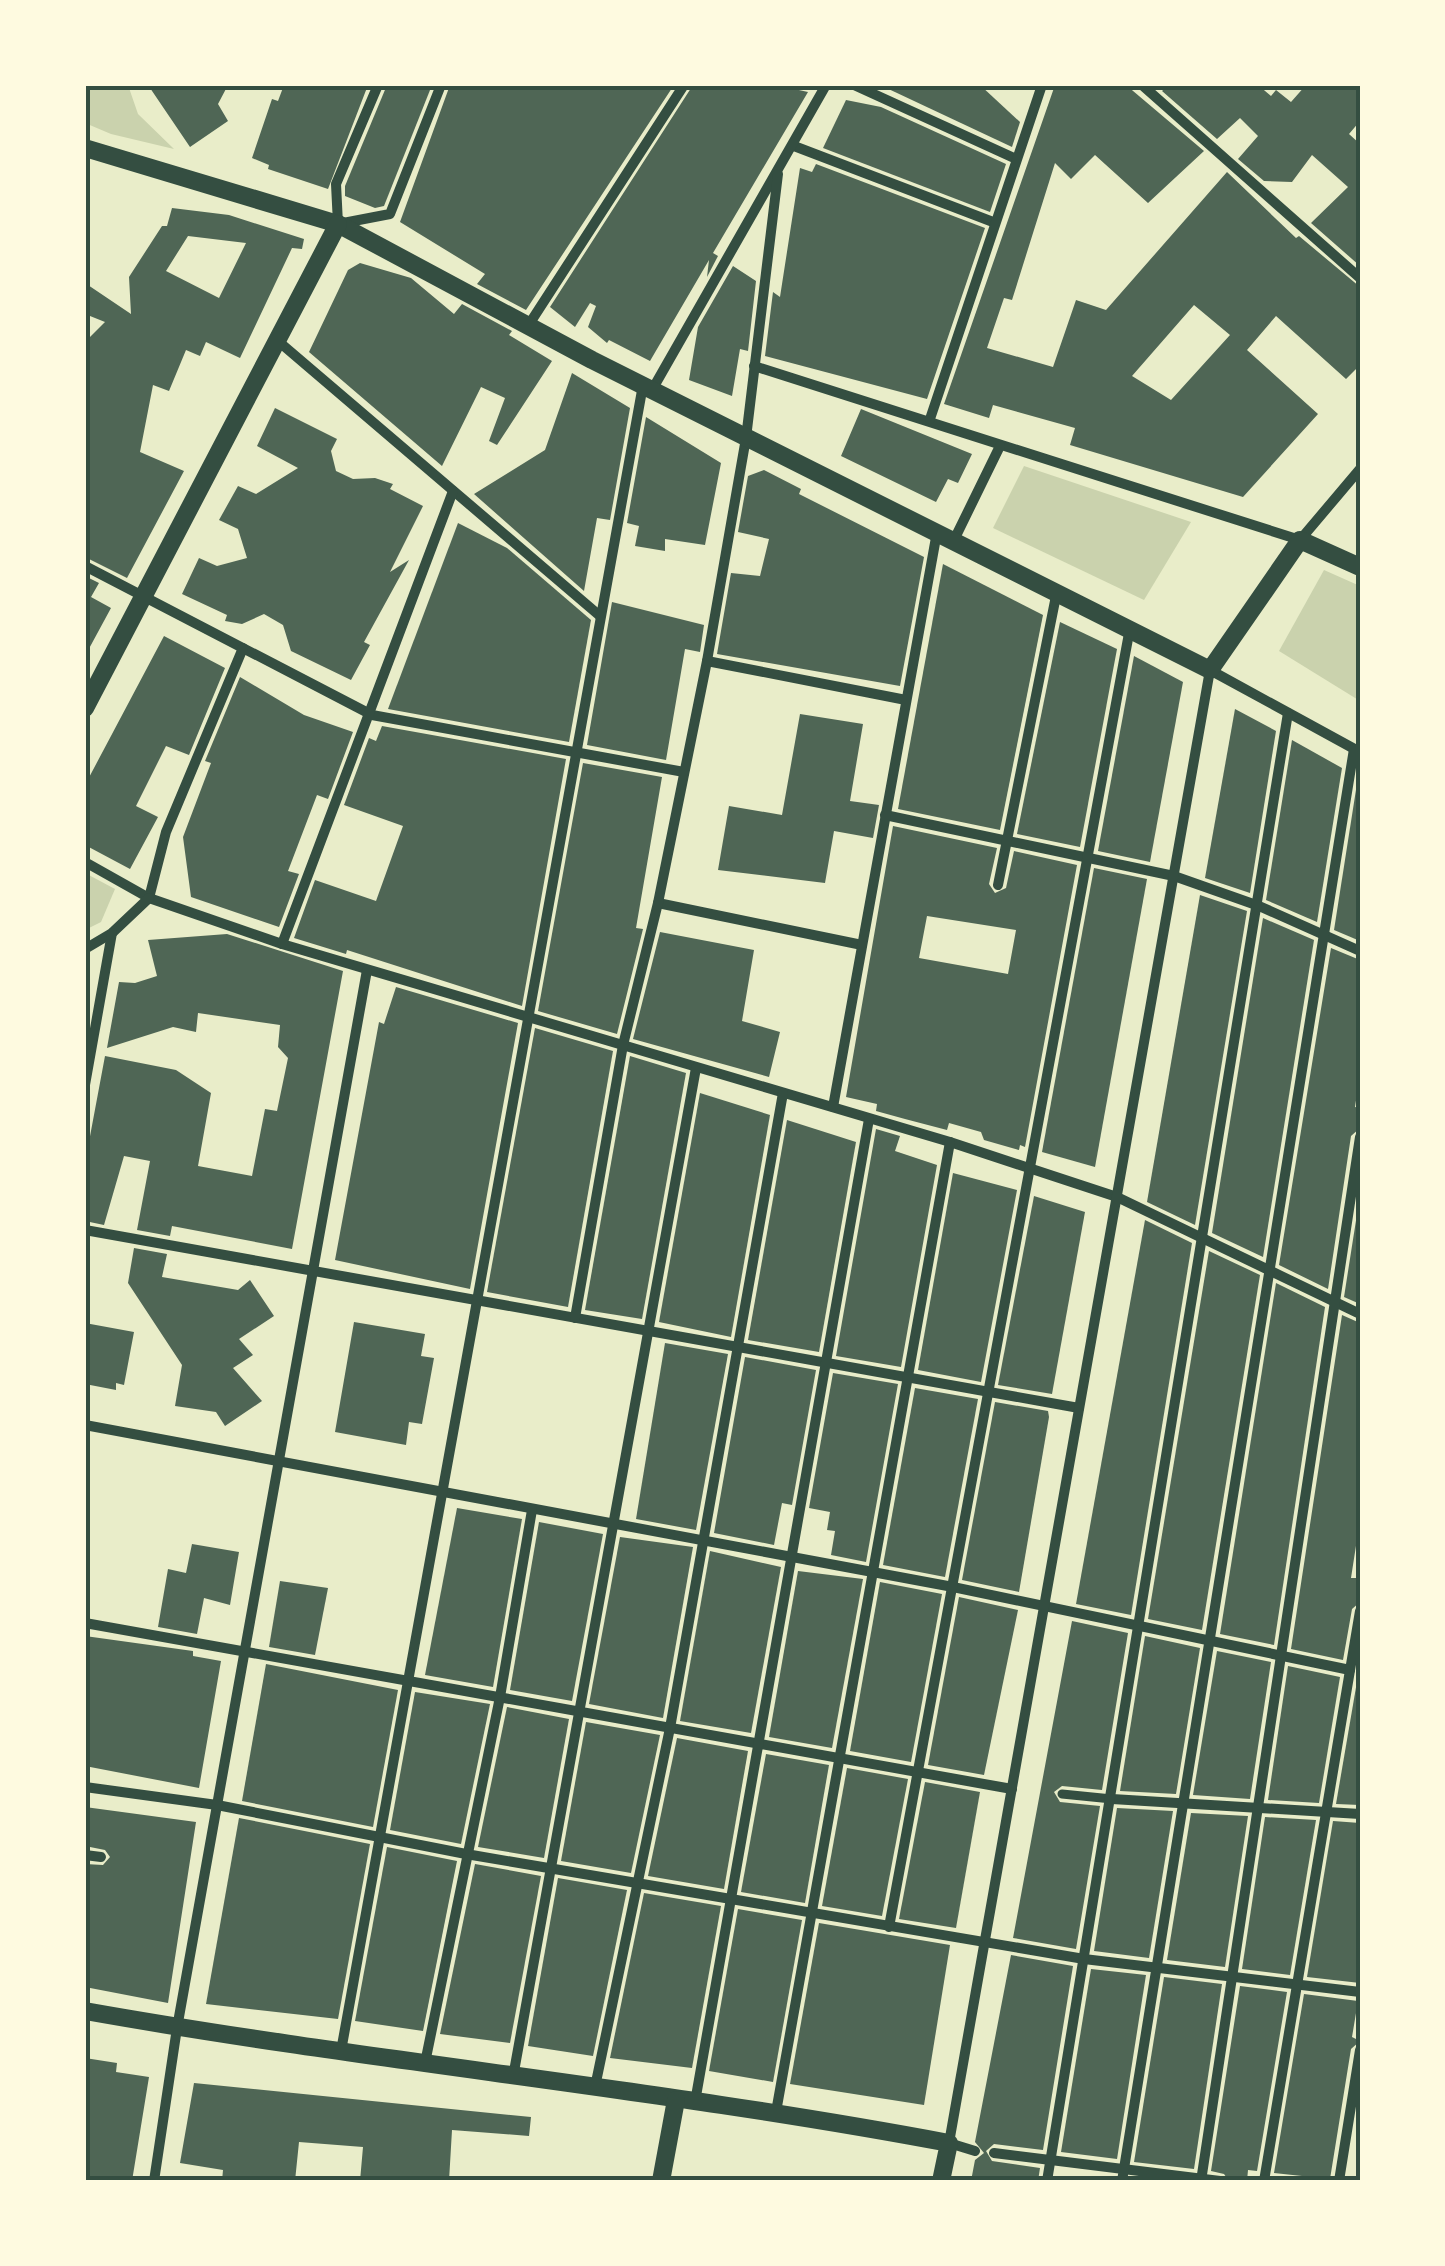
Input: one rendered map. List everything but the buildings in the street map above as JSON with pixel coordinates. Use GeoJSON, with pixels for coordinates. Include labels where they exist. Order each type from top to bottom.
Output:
{"type":"FeatureCollection","features":[{"type":"Feature","properties":{"kind":"street"},"geometry":{"type":"LineString","coordinates":[[85,708],[146,598],[338,224],[336,184],[378,85]]}},
{"type":"Feature","properties":{"kind":"street"},"geometry":{"type":"LineString","coordinates":[[338,224],[390,214],[441,85]]}},
{"type":"Feature","properties":{"kind":"street"},"geometry":{"type":"LineString","coordinates":[[528,326],[684,85]]}},
{"type":"Feature","properties":{"kind":"street"},"geometry":{"type":"LineString","coordinates":[[341,2051],[573,753],[648,388],[778,174],[826,85]]}},
{"type":"Feature","properties":{"kind":"street"},"geometry":{"type":"LineString","coordinates":[[854,85],[1014,158]]}},
{"type":"Feature","properties":{"kind":"street"},"geometry":{"type":"LineString","coordinates":[[930,419],[1014,158],[1042,85]]}},
{"type":"Feature","properties":{"kind":"street"},"geometry":{"type":"LineString","coordinates":[[1145,86],[1360,278]]}},
{"type":"Feature","properties":{"kind":"street"},"geometry":{"type":"LineString","coordinates":[[794,146],[993,222]]}},
{"type":"Feature","properties":{"kind":"street"},"geometry":{"type":"LineString","coordinates":[[85,148],[338,224],[746,438],[1130,626],[1357,750],[1321,934],[1123,2176]]}},
{"type":"Feature","properties":{"kind":"street"},"geometry":{"type":"LineString","coordinates":[[575,1318],[624,1045],[658,903],[707,661],[746,438],[778,174]]}},
{"type":"Feature","properties":{"kind":"street"},"geometry":{"type":"LineString","coordinates":[[278,341],[600,616]]}},
{"type":"Feature","properties":{"kind":"street"},"geometry":{"type":"LineString","coordinates":[[754,366],[1300,540],[1360,567]]}},
{"type":"Feature","properties":{"kind":"street"},"geometry":{"type":"LineString","coordinates":[[833,1108],[906,700],[946,536],[1000,446]]}},
{"type":"Feature","properties":{"kind":"street"},"geometry":{"type":"LineString","coordinates":[[941,2181],[1210,670],[1300,540],[1360,469]]}},
{"type":"Feature","properties":{"kind":"street"},"geometry":{"type":"LineString","coordinates":[[282,944],[372,715],[453,491]]}},
{"type":"Feature","properties":{"kind":"street"},"geometry":{"type":"LineString","coordinates":[[85,566],[372,715],[684,772]]}},
{"type":"Feature","properties":{"kind":"street"},"geometry":{"type":"LineString","coordinates":[[998,885],[1057,590]]}},
{"type":"Feature","properties":{"kind":"street"},"geometry":{"type":"LineString","coordinates":[[889,1927],[1130,626]]}},
{"type":"Feature","properties":{"kind":"street"},"geometry":{"type":"LineString","coordinates":[[85,949],[112,933],[149,898],[166,832],[243,648]]}},
{"type":"Feature","properties":{"kind":"street"},"geometry":{"type":"LineString","coordinates":[[707,661],[906,700]]}},
{"type":"Feature","properties":{"kind":"street"},"geometry":{"type":"LineString","coordinates":[[1047,2181],[1141,1627],[1288,712]]}},
{"type":"Feature","properties":{"kind":"street"},"geometry":{"type":"LineString","coordinates":[[886,815],[1174,876],[1259,906],[1360,952]]}},
{"type":"Feature","properties":{"kind":"street"},"geometry":{"type":"LineString","coordinates":[[85,862],[149,898],[282,944],[1028,1165],[1117,1197],[1204,1236],[1360,1314]]}},
{"type":"Feature","properties":{"kind":"street"},"geometry":{"type":"LineString","coordinates":[[658,903],[862,945]]}},
{"type":"Feature","properties":{"kind":"street"},"geometry":{"type":"LineString","coordinates":[[85,1085],[112,933]]}},
{"type":"Feature","properties":{"kind":"street"},"geometry":{"type":"LineString","coordinates":[[154,2181],[177,2028],[367,970]]}},
{"type":"Feature","properties":{"kind":"street"},"geometry":{"type":"LineString","coordinates":[[514,2077],[696,1068]]}},
{"type":"Feature","properties":{"kind":"street"},"geometry":{"type":"LineString","coordinates":[[594,2087],[670,1728],[783,1093]]}},
{"type":"Feature","properties":{"kind":"street"},"geometry":{"type":"LineString","coordinates":[[661,2181],[685,2101],[758,1744],[869,1119]]}},
{"type":"Feature","properties":{"kind":"street"},"geometry":{"type":"LineString","coordinates":[[1201,2181],[1360,1137]]}},
{"type":"Feature","properties":{"kind":"street"},"geometry":{"type":"LineString","coordinates":[[776,2112],[950,1142]]}},
{"type":"Feature","properties":{"kind":"street"},"geometry":{"type":"LineString","coordinates":[[85,1230],[1080,1408]]}},
{"type":"Feature","properties":{"kind":"street"},"geometry":{"type":"LineString","coordinates":[[85,1425],[953,1587],[1350,1670]]}},
{"type":"Feature","properties":{"kind":"street"},"geometry":{"type":"LineString","coordinates":[[426,2063],[500,1697],[532,1510]]}},
{"type":"Feature","properties":{"kind":"street"},"geometry":{"type":"LineString","coordinates":[[1264,2181],[1360,1611]]}},
{"type":"Feature","properties":{"kind":"street"},"geometry":{"type":"LineString","coordinates":[[85,1623],[1012,1789]]}},
{"type":"Feature","properties":{"kind":"street"},"geometry":{"type":"LineString","coordinates":[[85,1787],[217,1804],[466,1854],[1084,1959],[1360,1992]]}},
{"type":"Feature","properties":{"kind":"street"},"geometry":{"type":"LineString","coordinates":[[1062,1794],[1360,1814]]}},
{"type":"Feature","properties":{"kind":"street"},"geometry":{"type":"LineString","coordinates":[[85,1855],[101,1857]]}},
{"type":"Feature","properties":{"kind":"street"},"geometry":{"type":"LineString","coordinates":[[85,2011],[177,2028],[776,2112],[975,2151]]}},
{"type":"Feature","properties":{"kind":"street"},"geometry":{"type":"LineString","coordinates":[[1339,2181],[1360,2050]]}},
{"type":"Feature","properties":{"kind":"street"},"geometry":{"type":"LineString","coordinates":[[994,2153],[1050,2157],[1123,2176],[1220,2181]]}},
{"type":"Feature","properties":{"kind":"green space"},"geometry":{"type":"Polygon","coordinates":[[[85,85],[128,85],[138,114],[174,149],[111,134],[85,123],[85,85]]]}},
{"type":"Feature","properties":{"kind":"green space"},"geometry":{"type":"Polygon","coordinates":[[[1024,466],[1191,522],[1144,600],[993,528],[1024,466]]]}},
{"type":"Feature","properties":{"kind":"green space"},"geometry":{"type":"Polygon","coordinates":[[[1324,570],[1360,586],[1360,701],[1279,651],[1324,570]]]}},
{"type":"Feature","properties":{"kind":"green space"},"geometry":{"type":"Polygon","coordinates":[[[85,873],[115,889],[101,922],[85,930],[85,873]]]}}]}
